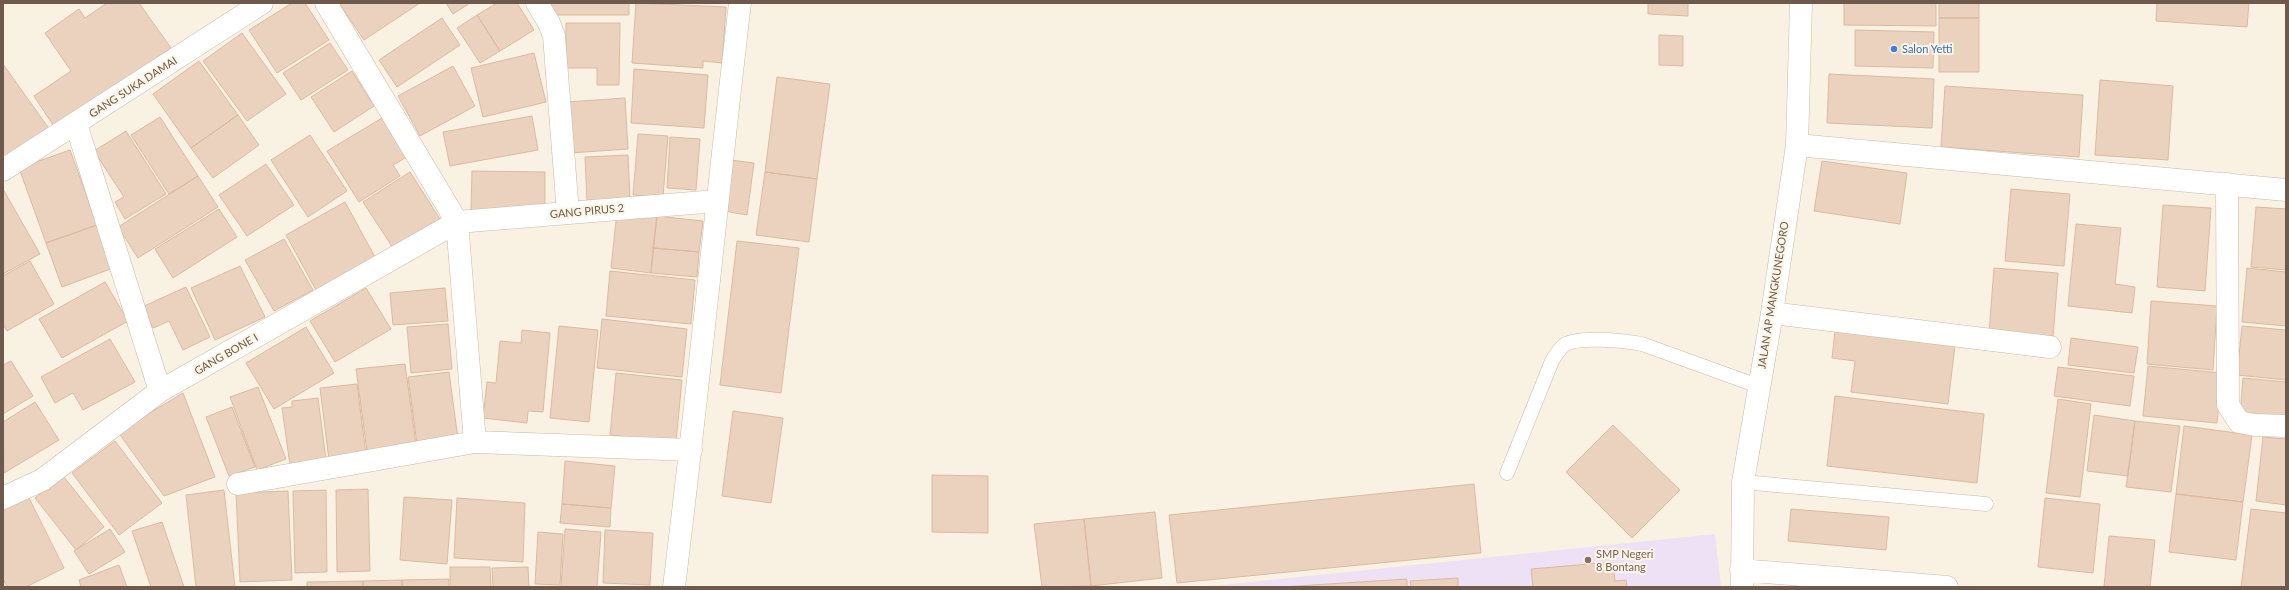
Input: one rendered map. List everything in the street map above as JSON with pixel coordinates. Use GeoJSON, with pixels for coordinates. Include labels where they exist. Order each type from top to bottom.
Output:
{"type":"FeatureCollection","features":[{"type":"Feature","properties":{"kind":"street","name":"GANG SUKA DAMAI"},"geometry":{"type":"LineString","coordinates":[[3,170],[262,3]]}},
{"type":"Feature","properties":{"kind":"street"},"geometry":{"type":"LineString","coordinates":[[326,3],[457,222],[475,442]]}},
{"type":"Feature","properties":{"kind":"street"},"geometry":{"type":"LineString","coordinates":[[537,3],[543,10],[554,36],[568,213]]}},
{"type":"Feature","properties":{"kind":"street"},"geometry":{"type":"LineString","coordinates":[[674,587],[691,450],[717,201],[740,3]]}},
{"type":"Feature","properties":{"kind":"street","name":"JALAN AP MANGKUNEGORO"},"geometry":{"type":"LineString","coordinates":[[1742,579],[1743,482],[1758,386],[1772,313],[1796,145],[1801,3]]}},
{"type":"Feature","properties":{"kind":"street"},"geometry":{"type":"LineString","coordinates":[[76,124],[160,391]]}},
{"type":"Feature","properties":{"kind":"street"},"geometry":{"type":"LineString","coordinates":[[1796,145],[2286,190]]}},
{"type":"Feature","properties":{"kind":"street"},"geometry":{"type":"LineString","coordinates":[[2227,184],[2228,405],[2239,422],[2255,425],[2286,426]]}},
{"type":"Feature","properties":{"kind":"street","name":"GANG PIRUS 2"},"geometry":{"type":"LineString","coordinates":[[457,222],[717,201]]}},
{"type":"Feature","properties":{"kind":"street","name":"GANG BONE I"},"geometry":{"type":"LineString","coordinates":[[3,498],[42,480],[160,391],[457,222]]}},
{"type":"Feature","properties":{"kind":"street"},"geometry":{"type":"LineString","coordinates":[[1772,313],[2050,347]]}},
{"type":"Feature","properties":{"kind":"street"},"geometry":{"type":"LineString","coordinates":[[238,484],[475,442],[691,450]]}},
{"type":"Feature","properties":{"kind":"street"},"geometry":{"type":"LineString","coordinates":[[1742,579],[1947,587]]}},
{"type":"Feature","properties":{"kind":"lane"},"geometry":{"type":"LineString","coordinates":[[1507,473],[1552,361],[1564,345],[1575,341],[1625,341],[1642,344],[1758,386]]}},
{"type":"Feature","properties":{"kind":"lane"},"geometry":{"type":"LineString","coordinates":[[1743,482],[1986,504]]}},
{"type":"Feature","properties":{"kind":"shaded area","name":"SMP Negeri 8 Bontang"},"geometry":{"type":"Polygon","coordinates":[[[1715,534],[1721,587],[1201,587],[1715,534]]]}},
{"type":"Feature","properties":{"kind":"building"},"geometry":{"type":"Polygon","coordinates":[[[107,3],[139,3],[171,48],[55,128],[34,96],[71,71],[45,33],[79,9],[85,18],[107,3]]]}},
{"type":"Feature","properties":{"kind":"building"},"geometry":{"type":"Polygon","coordinates":[[[292,3],[305,3],[329,40],[277,73],[249,30],[292,3]]]}},
{"type":"Feature","properties":{"kind":"building"},"geometry":{"type":"Polygon","coordinates":[[[339,3],[420,3],[364,40],[339,3]]]}},
{"type":"Feature","properties":{"kind":"building"},"geometry":{"type":"Polygon","coordinates":[[[446,3],[470,3],[453,14],[446,3]]]}},
{"type":"Feature","properties":{"kind":"building"},"geometry":{"type":"Polygon","coordinates":[[[497,3],[517,3],[534,30],[500,51],[477,15],[497,3]]]}},
{"type":"Feature","properties":{"kind":"building"},"geometry":{"type":"Polygon","coordinates":[[[550,3],[629,3],[629,15],[550,15],[550,3]]]}},
{"type":"Feature","properties":{"kind":"building"},"geometry":{"type":"Polygon","coordinates":[[[636,3],[726,7],[722,63],[703,61],[703,68],[632,63],[636,3]]]}},
{"type":"Feature","properties":{"kind":"building"},"geometry":{"type":"Polygon","coordinates":[[[1648,3],[1688,3],[1688,16],[1648,14],[1648,3]]]}},
{"type":"Feature","properties":{"kind":"building"},"geometry":{"type":"Polygon","coordinates":[[[1844,3],[1936,3],[1936,26],[1844,25],[1844,3]]]}},
{"type":"Feature","properties":{"kind":"building"},"geometry":{"type":"Polygon","coordinates":[[[1939,3],[1979,3],[1979,18],[1939,18],[1939,3]]]}},
{"type":"Feature","properties":{"kind":"building"},"geometry":{"type":"Polygon","coordinates":[[[2157,3],[2249,3],[2247,27],[2156,21],[2157,3]]]}},
{"type":"Feature","properties":{"kind":"building"},"geometry":{"type":"Polygon","coordinates":[[[477,15],[500,51],[480,63],[457,28],[477,15]]]}},
{"type":"Feature","properties":{"kind":"building"},"geometry":{"type":"Polygon","coordinates":[[[442,18],[460,45],[397,87],[379,60],[442,18]]]}},
{"type":"Feature","properties":{"kind":"building"},"geometry":{"type":"Polygon","coordinates":[[[1939,18],[1979,18],[1979,72],[1939,72],[1939,18]]]}},
{"type":"Feature","properties":{"kind":"building"},"geometry":{"type":"Polygon","coordinates":[[[566,23],[620,23],[619,85],[597,85],[597,68],[566,68],[566,23]]]}},
{"type":"Feature","properties":{"kind":"building","name":"Salon Yetti"},"geometry":{"type":"Polygon","coordinates":[[[1855,30],[1934,32],[1933,68],[1855,66],[1855,30]]]}},
{"type":"Feature","properties":{"kind":"building"},"geometry":{"type":"Polygon","coordinates":[[[242,33],[286,94],[247,121],[203,61],[242,33]]]}},
{"type":"Feature","properties":{"kind":"building"},"geometry":{"type":"Polygon","coordinates":[[[1659,35],[1683,36],[1683,66],[1659,65],[1659,35]]]}},
{"type":"Feature","properties":{"kind":"building"},"geometry":{"type":"Polygon","coordinates":[[[330,43],[348,70],[301,100],[283,73],[330,43]]]}},
{"type":"Feature","properties":{"kind":"building"},"geometry":{"type":"Polygon","coordinates":[[[534,53],[546,102],[483,117],[471,68],[534,53]]]}},
{"type":"Feature","properties":{"kind":"building"},"geometry":{"type":"Polygon","coordinates":[[[199,61],[238,115],[191,148],[153,94],[199,61]]]}},
{"type":"Feature","properties":{"kind":"building"},"geometry":{"type":"Polygon","coordinates":[[[3,64],[50,130],[3,163],[3,64]]]}},
{"type":"Feature","properties":{"kind":"building"},"geometry":{"type":"Polygon","coordinates":[[[453,66],[475,106],[420,136],[398,96],[453,66]]]}},
{"type":"Feature","properties":{"kind":"building"},"geometry":{"type":"Polygon","coordinates":[[[634,69],[708,75],[704,128],[631,123],[634,69]]]}},
{"type":"Feature","properties":{"kind":"building"},"geometry":{"type":"Polygon","coordinates":[[[352,71],[374,106],[334,132],[311,97],[352,71]]]}},
{"type":"Feature","properties":{"kind":"building"},"geometry":{"type":"Polygon","coordinates":[[[1829,74],[1934,79],[1932,128],[1827,123],[1829,74]]]}},
{"type":"Feature","properties":{"kind":"building"},"geometry":{"type":"Polygon","coordinates":[[[777,77],[830,84],[817,179],[765,172],[777,77]]]}},
{"type":"Feature","properties":{"kind":"building"},"geometry":{"type":"Polygon","coordinates":[[[2100,80],[2173,86],[2168,160],[2095,155],[2100,80]]]}},
{"type":"Feature","properties":{"kind":"building"},"geometry":{"type":"Polygon","coordinates":[[[1945,86],[2083,95],[2079,157],[1941,147],[1945,86]]]}},
{"type":"Feature","properties":{"kind":"building"},"geometry":{"type":"Polygon","coordinates":[[[625,98],[628,149],[570,153],[567,102],[625,98]]]}},
{"type":"Feature","properties":{"kind":"building"},"geometry":{"type":"Polygon","coordinates":[[[238,115],[259,145],[213,178],[191,148],[238,115]]]}},
{"type":"Feature","properties":{"kind":"building"},"geometry":{"type":"Polygon","coordinates":[[[532,116],[538,150],[450,166],[443,132],[532,116]]]}},
{"type":"Feature","properties":{"kind":"building"},"geometry":{"type":"Polygon","coordinates":[[[160,117],[198,176],[169,194],[131,135],[160,117]]]}},
{"type":"Feature","properties":{"kind":"building"},"geometry":{"type":"Polygon","coordinates":[[[382,118],[407,157],[393,165],[400,176],[359,202],[327,151],[382,118]]]}},
{"type":"Feature","properties":{"kind":"building"},"geometry":{"type":"Polygon","coordinates":[[[126,131],[166,194],[125,219],[115,202],[124,197],[94,151],[126,131]]]}},
{"type":"Feature","properties":{"kind":"building"},"geometry":{"type":"Polygon","coordinates":[[[638,134],[668,136],[663,197],[633,195],[638,134]]]}},
{"type":"Feature","properties":{"kind":"building"},"geometry":{"type":"Polygon","coordinates":[[[310,135],[347,191],[308,217],[271,160],[310,135]]]}},
{"type":"Feature","properties":{"kind":"building"},"geometry":{"type":"Polygon","coordinates":[[[670,137],[700,139],[696,190],[667,188],[670,137]]]}},
{"type":"Feature","properties":{"kind":"building"},"geometry":{"type":"Polygon","coordinates":[[[70,150],[97,225],[46,243],[19,168],[70,150]]]}},
{"type":"Feature","properties":{"kind":"building"},"geometry":{"type":"Polygon","coordinates":[[[628,155],[630,199],[587,201],[585,157],[628,155]]]}},
{"type":"Feature","properties":{"kind":"building"},"geometry":{"type":"Polygon","coordinates":[[[731,160],[754,163],[747,215],[724,211],[731,160]]]}},
{"type":"Feature","properties":{"kind":"building"},"geometry":{"type":"Polygon","coordinates":[[[1822,161],[1907,173],[1900,224],[1814,211],[1822,161]]]}},
{"type":"Feature","properties":{"kind":"building"},"geometry":{"type":"Polygon","coordinates":[[[266,164],[294,205],[247,236],[219,195],[266,164]]]}},
{"type":"Feature","properties":{"kind":"building"},"geometry":{"type":"Polygon","coordinates":[[[472,171],[545,172],[545,211],[471,210],[472,171]]]}},
{"type":"Feature","properties":{"kind":"building"},"geometry":{"type":"Polygon","coordinates":[[[410,172],[440,219],[393,248],[363,202],[410,172]]]}},
{"type":"Feature","properties":{"kind":"building"},"geometry":{"type":"Polygon","coordinates":[[[765,172],[817,179],[809,242],[756,235],[765,172]]]}},
{"type":"Feature","properties":{"kind":"building"},"geometry":{"type":"Polygon","coordinates":[[[198,176],[218,207],[138,258],[118,227],[198,176]]]}},
{"type":"Feature","properties":{"kind":"building"},"geometry":{"type":"Polygon","coordinates":[[[3,189],[40,254],[3,274],[3,189]]]}},
{"type":"Feature","properties":{"kind":"building"},"geometry":{"type":"Polygon","coordinates":[[[2011,189],[2070,194],[2064,266],[2005,261],[2011,189]]]}},
{"type":"Feature","properties":{"kind":"building"},"geometry":{"type":"Polygon","coordinates":[[[345,202],[375,257],[316,290],[286,235],[345,202]]]}},
{"type":"Feature","properties":{"kind":"building"},"geometry":{"type":"Polygon","coordinates":[[[2163,205],[2211,208],[2205,291],[2157,287],[2163,205]]]}},
{"type":"Feature","properties":{"kind":"building"},"geometry":{"type":"Polygon","coordinates":[[[2256,207],[2286,209],[2286,270],[2251,267],[2256,207]]]}},
{"type":"Feature","properties":{"kind":"building"},"geometry":{"type":"Polygon","coordinates":[[[219,209],[237,237],[173,278],[155,249],[219,209]]]}},
{"type":"Feature","properties":{"kind":"building"},"geometry":{"type":"Polygon","coordinates":[[[617,212],[657,216],[651,273],[611,268],[617,212]]]}},
{"type":"Feature","properties":{"kind":"building"},"geometry":{"type":"Polygon","coordinates":[[[657,216],[703,221],[699,252],[653,248],[657,216]]]}},
{"type":"Feature","properties":{"kind":"building"},"geometry":{"type":"Polygon","coordinates":[[[2076,224],[2121,228],[2115,284],[2135,287],[2132,313],[2068,306],[2076,224]]]}},
{"type":"Feature","properties":{"kind":"building"},"geometry":{"type":"Polygon","coordinates":[[[97,225],[113,268],[62,287],[46,243],[97,225]]]}},
{"type":"Feature","properties":{"kind":"building"},"geometry":{"type":"Polygon","coordinates":[[[284,239],[313,290],[274,311],[245,260],[284,239]]]}},
{"type":"Feature","properties":{"kind":"building"},"geometry":{"type":"Polygon","coordinates":[[[737,241],[799,248],[781,393],[720,385],[737,241]]]}},
{"type":"Feature","properties":{"kind":"building"},"geometry":{"type":"Polygon","coordinates":[[[653,248],[699,252],[697,277],[651,273],[653,248]]]}},
{"type":"Feature","properties":{"kind":"building"},"geometry":{"type":"Polygon","coordinates":[[[30,261],[54,304],[7,331],[3,324],[3,276],[30,261]]]}},
{"type":"Feature","properties":{"kind":"building"},"geometry":{"type":"Polygon","coordinates":[[[240,266],[265,317],[215,340],[191,288],[240,266]]]}},
{"type":"Feature","properties":{"kind":"building"},"geometry":{"type":"Polygon","coordinates":[[[1994,268],[2058,273],[2053,338],[1989,332],[1994,268]]]}},
{"type":"Feature","properties":{"kind":"building"},"geometry":{"type":"Polygon","coordinates":[[[2247,268],[2286,272],[2286,326],[2242,322],[2247,268]]]}},
{"type":"Feature","properties":{"kind":"building"},"geometry":{"type":"Polygon","coordinates":[[[610,271],[695,280],[691,324],[606,316],[610,271]]]}},
{"type":"Feature","properties":{"kind":"building"},"geometry":{"type":"Polygon","coordinates":[[[105,282],[128,321],[62,358],[39,319],[105,282]]]}},
{"type":"Feature","properties":{"kind":"building"},"geometry":{"type":"Polygon","coordinates":[[[186,287],[210,337],[183,350],[169,321],[153,328],[142,307],[186,287]]]}},
{"type":"Feature","properties":{"kind":"building"},"geometry":{"type":"Polygon","coordinates":[[[366,288],[391,329],[335,362],[310,321],[366,288]]]}},
{"type":"Feature","properties":{"kind":"building"},"geometry":{"type":"Polygon","coordinates":[[[445,288],[448,321],[393,325],[390,293],[445,288]]]}},
{"type":"Feature","properties":{"kind":"building"},"geometry":{"type":"Polygon","coordinates":[[[2151,301],[2217,306],[2213,370],[2147,364],[2151,301]]]}},
{"type":"Feature","properties":{"kind":"building"},"geometry":{"type":"Polygon","coordinates":[[[602,319],[687,329],[682,377],[597,368],[602,319]]]}},
{"type":"Feature","properties":{"kind":"building"},"geometry":{"type":"Polygon","coordinates":[[[448,324],[452,369],[411,373],[407,327],[448,324]]]}},
{"type":"Feature","properties":{"kind":"building"},"geometry":{"type":"Polygon","coordinates":[[[559,326],[598,330],[589,422],[550,418],[559,326]]]}},
{"type":"Feature","properties":{"kind":"building"},"geometry":{"type":"Polygon","coordinates":[[[2242,326],[2286,330],[2286,380],[2237,375],[2242,326]]]}},
{"type":"Feature","properties":{"kind":"building"},"geometry":{"type":"Polygon","coordinates":[[[306,327],[334,373],[274,409],[246,363],[306,327]]]}},
{"type":"Feature","properties":{"kind":"building"},"geometry":{"type":"Polygon","coordinates":[[[522,330],[550,333],[543,412],[528,411],[527,423],[483,418],[487,382],[496,383],[500,341],[521,343],[522,330]]]}},
{"type":"Feature","properties":{"kind":"building"},"geometry":{"type":"Polygon","coordinates":[[[1835,331],[1955,345],[1948,404],[1851,392],[1855,361],[1832,358],[1835,331]]]}},
{"type":"Feature","properties":{"kind":"building"},"geometry":{"type":"Polygon","coordinates":[[[2071,338],[2138,347],[2134,373],[2068,365],[2071,338]]]}},
{"type":"Feature","properties":{"kind":"building"},"geometry":{"type":"Polygon","coordinates":[[[110,339],[135,382],[83,410],[73,393],[55,403],[41,377],[110,339]]]}},
{"type":"Feature","properties":{"kind":"building"},"geometry":{"type":"Polygon","coordinates":[[[11,361],[33,396],[3,414],[3,365],[11,361]]]}},
{"type":"Feature","properties":{"kind":"building"},"geometry":{"type":"Polygon","coordinates":[[[405,364],[416,445],[367,451],[356,369],[405,364]]]}},
{"type":"Feature","properties":{"kind":"building"},"geometry":{"type":"Polygon","coordinates":[[[2148,366],[2222,373],[2217,423],[2143,416],[2148,366]]]}},
{"type":"Feature","properties":{"kind":"building"},"geometry":{"type":"Polygon","coordinates":[[[2058,367],[2134,376],[2130,406],[2054,396],[2058,367]]]}},
{"type":"Feature","properties":{"kind":"building"},"geometry":{"type":"Polygon","coordinates":[[[449,372],[458,439],[417,444],[408,377],[449,372]]]}},
{"type":"Feature","properties":{"kind":"building"},"geometry":{"type":"Polygon","coordinates":[[[616,373],[682,380],[676,442],[610,435],[616,373]]]}},
{"type":"Feature","properties":{"kind":"building"},"geometry":{"type":"Polygon","coordinates":[[[2243,378],[2286,382],[2286,420],[2240,416],[2243,378]]]}},
{"type":"Feature","properties":{"kind":"building"},"geometry":{"type":"Polygon","coordinates":[[[357,384],[366,455],[329,460],[320,388],[357,384]]]}},
{"type":"Feature","properties":{"kind":"building"},"geometry":{"type":"Polygon","coordinates":[[[258,387],[286,459],[257,470],[230,397],[258,387]]]}},
{"type":"Feature","properties":{"kind":"building"},"geometry":{"type":"Polygon","coordinates":[[[183,393],[215,477],[164,496],[118,432],[183,393]]]}},
{"type":"Feature","properties":{"kind":"building"},"geometry":{"type":"Polygon","coordinates":[[[1835,396],[1984,414],[1977,483],[1827,466],[1835,396]]]}},
{"type":"Feature","properties":{"kind":"building"},"geometry":{"type":"Polygon","coordinates":[[[318,398],[326,460],[290,465],[282,408],[292,407],[292,401],[318,398]]]}},
{"type":"Feature","properties":{"kind":"building"},"geometry":{"type":"Polygon","coordinates":[[[2058,399],[2091,404],[2080,497],[2046,493],[2058,399]]]}},
{"type":"Feature","properties":{"kind":"building"},"geometry":{"type":"Polygon","coordinates":[[[35,402],[59,440],[4,473],[3,422],[35,402]]]}},
{"type":"Feature","properties":{"kind":"building"},"geometry":{"type":"Polygon","coordinates":[[[232,407],[255,467],[229,476],[206,417],[232,407]]]}},
{"type":"Feature","properties":{"kind":"building"},"geometry":{"type":"Polygon","coordinates":[[[733,411],[783,418],[771,503],[722,496],[733,411]]]}},
{"type":"Feature","properties":{"kind":"building"},"geometry":{"type":"Polygon","coordinates":[[[2094,415],[2135,421],[2128,476],[2087,471],[2094,415]]]}},
{"type":"Feature","properties":{"kind":"building"},"geometry":{"type":"Polygon","coordinates":[[[2135,421],[2180,426],[2171,492],[2126,487],[2135,421]]]}},
{"type":"Feature","properties":{"kind":"building"},"geometry":{"type":"Polygon","coordinates":[[[1613,425],[1680,490],[1632,538],[1566,472],[1613,425]]]}},
{"type":"Feature","properties":{"kind":"building"},"geometry":{"type":"Polygon","coordinates":[[[2184,426],[2252,435],[2243,502],[2176,494],[2184,426]]]}},
{"type":"Feature","properties":{"kind":"building"},"geometry":{"type":"Polygon","coordinates":[[[2263,437],[2286,439],[2286,505],[2256,501],[2263,437]]]}},
{"type":"Feature","properties":{"kind":"building"},"geometry":{"type":"Polygon","coordinates":[[[115,441],[162,503],[119,535],[72,473],[115,441]]]}},
{"type":"Feature","properties":{"kind":"building"},"geometry":{"type":"Polygon","coordinates":[[[565,461],[615,466],[611,508],[562,504],[565,461]]]}},
{"type":"Feature","properties":{"kind":"building"},"geometry":{"type":"Polygon","coordinates":[[[932,475],[988,476],[988,533],[932,532],[932,475]]]}},
{"type":"Feature","properties":{"kind":"building"},"geometry":{"type":"Polygon","coordinates":[[[63,476],[104,527],[76,550],[35,498],[63,476]]]}},
{"type":"Feature","properties":{"kind":"building"},"geometry":{"type":"Polygon","coordinates":[[[1474,484],[1481,553],[1177,583],[1169,515],[1474,484]]]}},
{"type":"Feature","properties":{"kind":"building"},"geometry":{"type":"Polygon","coordinates":[[[368,489],[370,571],[337,572],[336,490],[368,489]]]}},
{"type":"Feature","properties":{"kind":"building"},"geometry":{"type":"Polygon","coordinates":[[[224,490],[235,587],[196,587],[186,495],[224,490]]]}},
{"type":"Feature","properties":{"kind":"building"},"geometry":{"type":"Polygon","coordinates":[[[326,490],[327,572],[295,573],[293,491],[326,490]]]}},
{"type":"Feature","properties":{"kind":"building"},"geometry":{"type":"Polygon","coordinates":[[[288,491],[292,580],[240,582],[236,493],[288,491]]]}},
{"type":"Feature","properties":{"kind":"building"},"geometry":{"type":"Polygon","coordinates":[[[2176,494],[2243,502],[2236,560],[2169,552],[2176,494]]]}},
{"type":"Feature","properties":{"kind":"building"},"geometry":{"type":"Polygon","coordinates":[[[28,496],[64,568],[26,587],[7,587],[3,579],[3,508],[28,496]]]}},
{"type":"Feature","properties":{"kind":"building"},"geometry":{"type":"Polygon","coordinates":[[[404,497],[452,500],[447,564],[400,560],[404,497]]]}},
{"type":"Feature","properties":{"kind":"building"},"geometry":{"type":"Polygon","coordinates":[[[457,498],[525,503],[523,562],[454,558],[457,498]]]}},
{"type":"Feature","properties":{"kind":"building"},"geometry":{"type":"Polygon","coordinates":[[[2045,498],[2100,504],[2093,573],[2038,567],[2045,498]]]}},
{"type":"Feature","properties":{"kind":"building"},"geometry":{"type":"Polygon","coordinates":[[[562,504],[611,508],[610,527],[560,523],[562,504]]]}},
{"type":"Feature","properties":{"kind":"building"},"geometry":{"type":"Polygon","coordinates":[[[1791,509],[1889,517],[1886,550],[1788,541],[1791,509]]]}},
{"type":"Feature","properties":{"kind":"building"},"geometry":{"type":"Polygon","coordinates":[[[2251,509],[2286,513],[2286,587],[2241,587],[2251,509]]]}},
{"type":"Feature","properties":{"kind":"building"},"geometry":{"type":"Polygon","coordinates":[[[1155,512],[1162,578],[1091,586],[1084,519],[1155,512]]]}},
{"type":"Feature","properties":{"kind":"building"},"geometry":{"type":"Polygon","coordinates":[[[1084,519],[1091,586],[1042,587],[1034,524],[1084,519]]]}},
{"type":"Feature","properties":{"kind":"building"},"geometry":{"type":"Polygon","coordinates":[[[162,522],[184,587],[151,587],[132,531],[162,522]]]}},
{"type":"Feature","properties":{"kind":"building"},"geometry":{"type":"Polygon","coordinates":[[[110,529],[125,552],[89,574],[74,551],[110,529]]]}},
{"type":"Feature","properties":{"kind":"building"},"geometry":{"type":"Polygon","coordinates":[[[565,529],[601,532],[597,587],[561,587],[565,529]]]}},
{"type":"Feature","properties":{"kind":"building"},"geometry":{"type":"Polygon","coordinates":[[[605,530],[653,533],[650,585],[603,583],[605,530]]]}},
{"type":"Feature","properties":{"kind":"building"},"geometry":{"type":"Polygon","coordinates":[[[538,532],[563,534],[560,585],[535,584],[538,532]]]}},
{"type":"Feature","properties":{"kind":"building"},"geometry":{"type":"Polygon","coordinates":[[[2109,536],[2155,540],[2150,587],[2104,587],[2109,536]]]}},
{"type":"Feature","properties":{"kind":"building"},"geometry":{"type":"Polygon","coordinates":[[[1613,562],[1615,581],[1626,580],[1627,587],[1533,587],[1531,569],[1613,562]]]}},
{"type":"Feature","properties":{"kind":"building"},"geometry":{"type":"Polygon","coordinates":[[[119,565],[127,587],[81,587],[79,580],[119,565]]]}},
{"type":"Feature","properties":{"kind":"building"},"geometry":{"type":"Polygon","coordinates":[[[450,567],[490,567],[491,587],[450,587],[450,567]]]}},
{"type":"Feature","properties":{"kind":"building"},"geometry":{"type":"Polygon","coordinates":[[[528,567],[529,587],[493,587],[492,568],[528,567]]]}},
{"type":"Feature","properties":{"kind":"building"},"geometry":{"type":"Polygon","coordinates":[[[1458,578],[1458,587],[1411,587],[1410,581],[1458,578]]]}},
{"type":"Feature","properties":{"kind":"building"},"geometry":{"type":"Polygon","coordinates":[[[449,579],[449,587],[402,587],[402,580],[449,579]]]}},
{"type":"Feature","properties":{"kind":"building"},"geometry":{"type":"Polygon","coordinates":[[[1407,579],[1407,587],[1281,587],[1407,579]]]}},
{"type":"Feature","properties":{"kind":"building"},"geometry":{"type":"Polygon","coordinates":[[[402,580],[402,587],[363,587],[363,581],[402,580]]]}},
{"type":"Feature","properties":{"kind":"building"},"geometry":{"type":"Polygon","coordinates":[[[363,581],[363,587],[307,587],[307,582],[363,581]]]}},
{"type":"Feature","properties":{"kind":"place","name":"Salon Yetti"},"geometry":{"type":"Point","coordinates":[1894,49]}},
{"type":"Feature","properties":{"kind":"place","name":"SMP Negeri 8 Bontang"},"geometry":{"type":"Point","coordinates":[1588,560]}}]}
